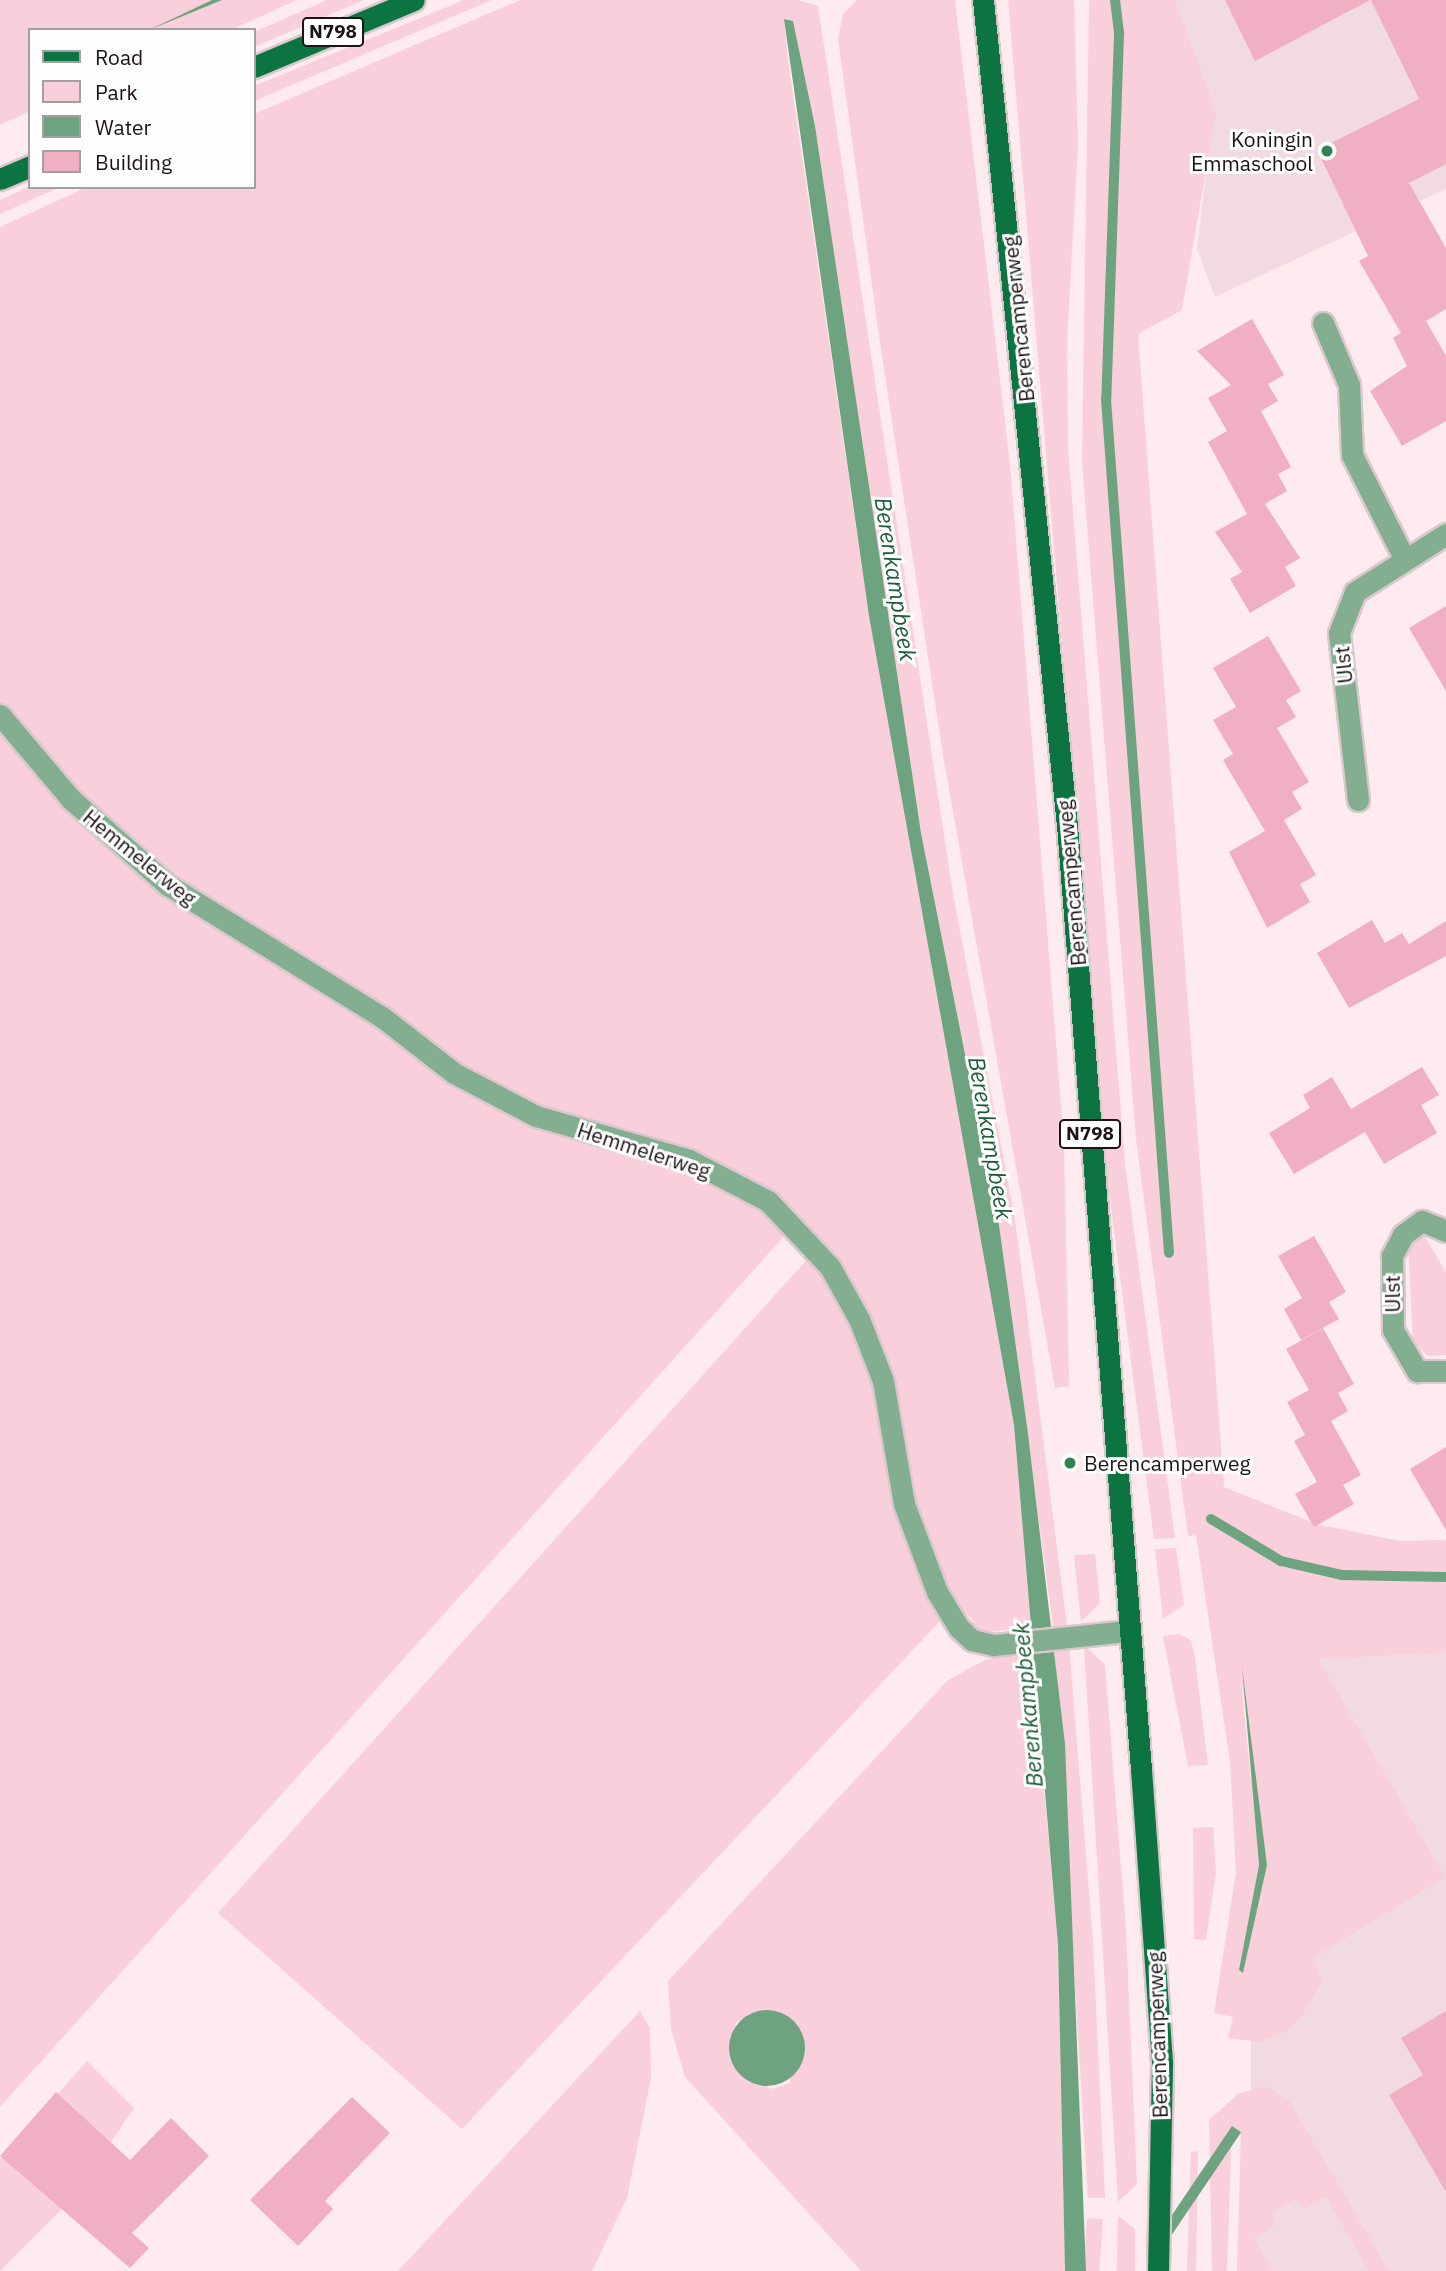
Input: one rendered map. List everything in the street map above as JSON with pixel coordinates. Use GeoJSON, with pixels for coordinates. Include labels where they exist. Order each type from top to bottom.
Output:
{"type":"FeatureCollection","features":[{"type":"Feature","properties":{"kind":"main road","name":"N798"},"geometry":{"type":"LineString","coordinates":[[256,66],[414,0]]}},
{"type":"Feature","properties":{"kind":"main road","name":"Berencamperweg"},"geometry":{"type":"LineString","coordinates":[[983,0],[1067,825],[1161,2064],[1158,2271]]}},
{"type":"Feature","properties":{"kind":"main road"},"geometry":{"type":"LineString","coordinates":[[0,179],[28,167]]}},
{"type":"Feature","properties":{"kind":"street"},"geometry":{"type":"LineString","coordinates":[[1324,323],[1349,385],[1352,455],[1403,556]]}},
{"type":"Feature","properties":{"kind":"street","name":"Ulst"},"geometry":{"type":"LineString","coordinates":[[1358,800],[1339,633],[1355,592],[1403,556],[1446,534]]}},
{"type":"Feature","properties":{"kind":"street","name":"Hemmelerweg"},"geometry":{"type":"LineString","coordinates":[[0,715],[71,799],[168,885],[382,1017],[465,1080],[536,1116],[689,1160],[768,1201],[830,1267],[859,1319],[883,1381],[904,1504],[948,1613],[972,1640],[1021,1640],[1129,1631]]}},
{"type":"Feature","properties":{"kind":"street","name":"Ulst"},"geometry":{"type":"LineString","coordinates":[[1446,1231],[1422,1221],[1403,1235],[1392,1256],[1393,1330],[1416,1371],[1446,1371]]}},
{"type":"Feature","properties":{"kind":"shaded area","name":"Koningin Emmaschool"},"geometry":{"type":"Polygon","coordinates":[[[1175,0],[1446,0],[1446,189],[1215,297],[1197,249],[1213,114],[1175,0]]]}},
{"type":"Feature","properties":{"kind":"shaded area"},"geometry":{"type":"Polygon","coordinates":[[[1251,1565],[1446,1565],[1446,2271],[1251,2271],[1251,1565]]]}},
{"type":"Feature","properties":{"kind":"green space"},"geometry":{"type":"Polygon","coordinates":[[[0,0],[297,0],[235,28],[28,28],[28,112],[0,125],[0,0]]]}},
{"type":"Feature","properties":{"kind":"green space"},"geometry":{"type":"Polygon","coordinates":[[[327,0],[364,0],[256,46],[256,31],[327,0]]]}},
{"type":"Feature","properties":{"kind":"green space"},"geometry":{"type":"Polygon","coordinates":[[[464,0],[492,0],[256,100],[256,85],[464,0]]]}},
{"type":"Feature","properties":{"kind":"green space"},"geometry":{"type":"Polygon","coordinates":[[[520,0],[798,0],[818,6],[953,894],[1015,1219],[1067,1626],[1053,1626],[999,1225],[921,833],[815,126],[793,21],[784,19],[788,60],[869,616],[1014,1425],[1031,1628],[982,1632],[947,1591],[911,1499],[877,1335],[837,1264],[775,1197],[508,1097],[171,876],[83,800],[0,703],[0,227],[83,189],[256,189],[256,113],[520,0]]]}},
{"type":"Feature","properties":{"kind":"green space"},"geometry":{"type":"Polygon","coordinates":[[[857,0],[955,0],[1010,464],[1064,1143],[1069,1386],[1055,1388],[943,755],[880,343],[838,39],[843,14],[857,0]]]}},
{"type":"Feature","properties":{"kind":"green space"},"geometry":{"type":"Polygon","coordinates":[[[1008,0],[1074,0],[1078,146],[1067,340],[1068,449],[1125,1164],[1175,1538],[1154,1539],[1106,1169],[1008,0]]]}},
{"type":"Feature","properties":{"kind":"green space"},"geometry":{"type":"Polygon","coordinates":[[[1089,0],[1175,0],[1216,112],[1182,310],[1138,334],[1224,1487],[1316,1524],[1400,1541],[1446,1540],[1446,1652],[1318,1659],[1445,1877],[1313,1958],[1322,1982],[1303,2014],[1285,2032],[1259,2042],[1228,2038],[1233,2017],[1214,2013],[1236,1872],[1230,1762],[1196,1535],[1188,1536],[1136,1139],[1082,462],[1089,0]],[[1240,1668],[1259,1865],[1243,1973],[1267,1865],[1240,1668]]]}},
{"type":"Feature","properties":{"kind":"green space"},"geometry":{"type":"Polygon","coordinates":[[[28,187],[56,189],[0,214],[0,200],[28,187]]]}},
{"type":"Feature","properties":{"kind":"green space"},"geometry":{"type":"Polygon","coordinates":[[[0,729],[63,800],[491,1104],[677,1164],[768,1211],[788,1232],[0,2107],[0,729]]]}},
{"type":"Feature","properties":{"kind":"green space"},"geometry":{"type":"Polygon","coordinates":[[[1417,1237],[1425,1237],[1446,1272],[1446,1355],[1428,1356],[1413,1341],[1408,1244],[1417,1237]]]}},
{"type":"Feature","properties":{"kind":"green space"},"geometry":{"type":"Polygon","coordinates":[[[811,1255],[869,1358],[907,1546],[941,1620],[462,2129],[218,1913],[811,1255]]]}},
{"type":"Feature","properties":{"kind":"green space"},"geometry":{"type":"Polygon","coordinates":[[[1176,1548],[1184,1605],[1163,1619],[1155,1549],[1176,1548]]]}},
{"type":"Feature","properties":{"kind":"green space"},"geometry":{"type":"Polygon","coordinates":[[[1095,1554],[1100,1603],[1081,1622],[1074,1555],[1095,1554]]]}},
{"type":"Feature","properties":{"kind":"green space"},"geometry":{"type":"Polygon","coordinates":[[[1179,1634],[1191,1640],[1195,1658],[1208,1765],[1188,1766],[1163,1636],[1179,1634]]]}},
{"type":"Feature","properties":{"kind":"green space"},"geometry":{"type":"Polygon","coordinates":[[[1069,1644],[1093,1942],[1105,2198],[1088,2198],[1054,1646],[1069,1644]]]}},
{"type":"Feature","properties":{"kind":"green space"},"geometry":{"type":"Polygon","coordinates":[[[1084,1645],[1105,1665],[1126,1930],[1137,2184],[1118,2202],[1084,1645]]]}},
{"type":"Feature","properties":{"kind":"green space"},"geometry":{"type":"Polygon","coordinates":[[[1032,1652],[1058,1945],[1065,2271],[861,2271],[685,2077],[671,2029],[668,1981],[948,1680],[985,1660],[1032,1652]],[[765,2009],[736,2022],[731,2046],[738,2070],[771,2089],[791,2083],[765,2009]]]}},
{"type":"Feature","properties":{"kind":"green space"},"geometry":{"type":"Polygon","coordinates":[[[1213,1827],[1216,1872],[1206,1940],[1194,1939],[1193,1828],[1213,1827]]]}},
{"type":"Feature","properties":{"kind":"green space"},"geometry":{"type":"Polygon","coordinates":[[[640,2011],[650,2028],[651,2078],[627,2198],[592,2271],[398,2271],[640,2011]]]}},
{"type":"Feature","properties":{"kind":"green space"},"geometry":{"type":"Polygon","coordinates":[[[87,2061],[134,2108],[74,2197],[0,2271],[0,2159],[87,2061]]]}},
{"type":"Feature","properties":{"kind":"green space"},"geometry":{"type":"Polygon","coordinates":[[[1265,2086],[1289,2100],[1389,2271],[1369,2271],[1326,2197],[1303,2209],[1295,2199],[1270,2214],[1275,2225],[1254,2239],[1273,2271],[1237,2271],[1241,2132],[1232,2126],[1227,2271],[1212,2271],[1209,2120],[1238,2094],[1265,2086]]]}},
{"type":"Feature","properties":{"kind":"green space"},"geometry":{"type":"Polygon","coordinates":[[[1198,2151],[1196,2271],[1187,2271],[1191,2152],[1198,2151]]]}},
{"type":"Feature","properties":{"kind":"green space"},"geometry":{"type":"Polygon","coordinates":[[[1118,2216],[1135,2229],[1135,2271],[1117,2271],[1118,2216]]]}},
{"type":"Feature","properties":{"kind":"green space"},"geometry":{"type":"Polygon","coordinates":[[[1087,2218],[1103,2219],[1099,2271],[1083,2271],[1087,2218]]]}},
{"type":"Feature","properties":{"kind":"water"},"geometry":{"type":"Polygon","coordinates":[[[212,0],[222,0],[154,28],[212,0]]]}},
{"type":"Feature","properties":{"kind":"water"},"geometry":{"type":"Polygon","coordinates":[[[784,19],[793,21],[815,126],[921,833],[999,1225],[1028,1434],[1065,1744],[1086,2271],[1065,2271],[1058,1945],[1014,1425],[869,616],[784,19]]]}},
{"type":"Feature","properties":{"kind":"water"},"geometry":{"type":"Polygon","coordinates":[[[1242,1667],[1267,1865],[1243,1973],[1239,1970],[1259,1865],[1242,1667]]]}},
{"type":"Feature","properties":{"kind":"water"},"geometry":{"type":"Polygon","coordinates":[[[767,2010],[782,2013],[794,2021],[802,2033],[805,2048],[802,2063],[794,2075],[782,2083],[767,2086],[752,2083],[740,2075],[732,2063],[729,2048],[732,2033],[740,2021],[752,2013],[767,2010]]]}},
{"type":"Feature","properties":{"kind":"water"},"geometry":{"type":"Polygon","coordinates":[[[1232,2126],[1241,2132],[1160,2252],[1151,2246],[1232,2126]]]}},
{"type":"Feature","properties":{"kind":"building"},"geometry":{"type":"Polygon","coordinates":[[[1225,0],[1370,0],[1255,61],[1225,0]]]}},
{"type":"Feature","properties":{"kind":"building"},"geometry":{"type":"Polygon","coordinates":[[[1371,0],[1446,0],[1446,164],[1409,183],[1446,248],[1446,309],[1426,321],[1446,356],[1446,421],[1402,446],[1370,391],[1407,366],[1393,338],[1401,333],[1359,261],[1368,256],[1317,150],[1419,99],[1371,0]]]}},
{"type":"Feature","properties":{"kind":"building"},"geometry":{"type":"Polygon","coordinates":[[[1252,319],[1284,375],[1268,384],[1278,401],[1261,411],[1291,467],[1278,474],[1287,491],[1265,504],[1300,558],[1285,567],[1296,586],[1250,613],[1230,579],[1242,572],[1215,532],[1247,514],[1208,442],[1227,431],[1208,398],[1231,385],[1197,351],[1252,319]]]}},
{"type":"Feature","properties":{"kind":"building"},"geometry":{"type":"Polygon","coordinates":[[[1446,606],[1446,691],[1409,628],[1446,606]]]}},
{"type":"Feature","properties":{"kind":"building"},"geometry":{"type":"Polygon","coordinates":[[[1268,636],[1301,691],[1286,700],[1296,717],[1277,728],[1309,782],[1292,792],[1302,809],[1284,820],[1316,875],[1300,884],[1310,902],[1267,928],[1229,852],[1265,831],[1223,760],[1233,754],[1213,720],[1236,707],[1213,668],[1268,636]]]}},
{"type":"Feature","properties":{"kind":"building"},"geometry":{"type":"Polygon","coordinates":[[[1372,920],[1385,943],[1402,933],[1409,944],[1446,921],[1446,956],[1349,1008],[1317,953],[1372,920]]]}},
{"type":"Feature","properties":{"kind":"building"},"geometry":{"type":"Polygon","coordinates":[[[1422,1067],[1439,1095],[1421,1105],[1437,1133],[1384,1164],[1365,1132],[1294,1174],[1269,1133],[1310,1108],[1303,1095],[1332,1077],[1351,1109],[1422,1067]]]}},
{"type":"Feature","properties":{"kind":"building"},"geometry":{"type":"Polygon","coordinates":[[[1314,1236],[1346,1292],[1329,1302],[1339,1319],[1301,1340],[1284,1309],[1302,1298],[1278,1256],[1314,1236]]]}},
{"type":"Feature","properties":{"kind":"building"},"geometry":{"type":"Polygon","coordinates":[[[1323,1328],[1354,1384],[1338,1393],[1348,1411],[1331,1421],[1361,1475],[1343,1485],[1354,1504],[1314,1527],[1295,1494],[1317,1482],[1294,1441],[1305,1435],[1287,1402],[1309,1390],[1286,1349],[1323,1328]]]}},
{"type":"Feature","properties":{"kind":"building"},"geometry":{"type":"Polygon","coordinates":[[[1446,1447],[1446,1530],[1410,1469],[1446,1447]]]}},
{"type":"Feature","properties":{"kind":"building"},"geometry":{"type":"Polygon","coordinates":[[[1446,2011],[1446,2192],[1389,2095],[1423,2075],[1401,2038],[1446,2011]]]}},
{"type":"Feature","properties":{"kind":"building"},"geometry":{"type":"Polygon","coordinates":[[[56,2092],[130,2160],[171,2118],[209,2156],[132,2233],[149,2248],[130,2268],[0,2156],[56,2092]]]}},
{"type":"Feature","properties":{"kind":"building"},"geometry":{"type":"Polygon","coordinates":[[[352,2097],[390,2133],[325,2201],[333,2209],[298,2246],[250,2200],[352,2097]]]}},
{"type":"Feature","properties":{"kind":"waterway"},"geometry":{"type":"LineString","coordinates":[[1115,0],[1119,35],[1106,399],[1169,1253]]}},
{"type":"Feature","properties":{"kind":"waterway"},"geometry":{"type":"LineString","coordinates":[[1211,1519],[1281,1561],[1342,1575],[1446,1577]]}},
{"type":"Feature","properties":{"kind":"place","name":"Koningin Emmaschool"},"geometry":{"type":"Point","coordinates":[1327,151]}},
{"type":"Feature","properties":{"kind":"place","name":"Berencamperweg"},"geometry":{"type":"Point","coordinates":[1070,1463]}},
{"type":"Feature","properties":{"kind":"water label","name":"Berenkampbeek"},"geometry":{"type":"Point","coordinates":[896,579]}},
{"type":"Feature","properties":{"kind":"water label","name":"Berenkampbeek"},"geometry":{"type":"Point","coordinates":[991,1138]}},
{"type":"Feature","properties":{"kind":"water label","name":"Berenkampbeek"},"geometry":{"type":"Point","coordinates":[1027,1705]}}]}
